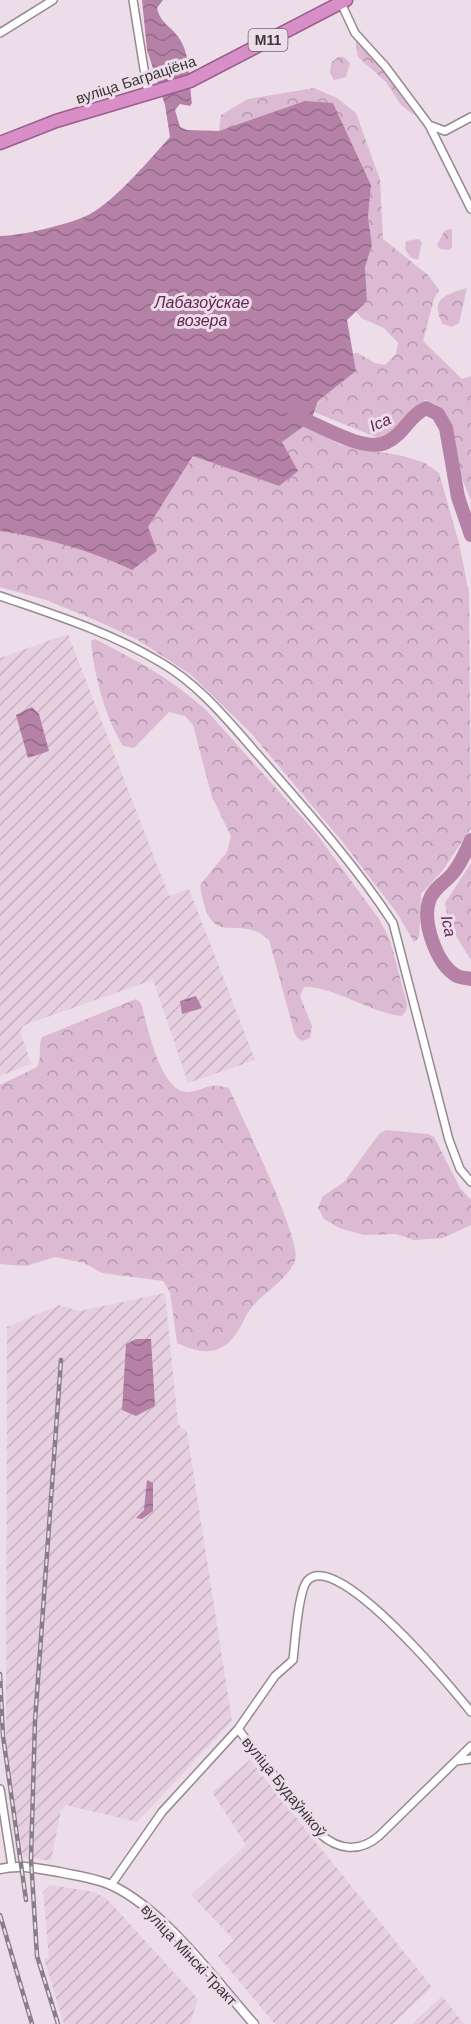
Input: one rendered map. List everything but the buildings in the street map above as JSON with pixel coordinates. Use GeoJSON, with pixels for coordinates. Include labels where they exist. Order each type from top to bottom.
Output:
{"type":"FeatureCollection","features":[{"type":"Feature","properties":{"kind":"highway","name":"вуліца Баграціёна"},"geometry":{"type":"LineString","coordinates":[[0,143],[56,121],[190,81],[343,1]]}},
{"type":"Feature","properties":{"kind":"street"},"geometry":{"type":"LineString","coordinates":[[0,33],[53,0]]}},
{"type":"Feature","properties":{"kind":"street"},"geometry":{"type":"LineString","coordinates":[[133,0],[153,92]]}},
{"type":"Feature","properties":{"kind":"street","name":"вуліца Баграціёна"},"geometry":{"type":"LineString","coordinates":[[343,1],[355,33],[384,66],[429,125],[471,209]]}},
{"type":"Feature","properties":{"kind":"street"},"geometry":{"type":"LineString","coordinates":[[429,125],[445,131],[471,117]]}},
{"type":"Feature","properties":{"kind":"street"},"geometry":{"type":"LineString","coordinates":[[0,596],[113,637],[162,663],[209,700],[322,828],[374,893],[393,923],[448,1140],[460,1169],[471,1182]]}},
{"type":"Feature","properties":{"kind":"street","name":"вуліца Будаўнікоў"},"geometry":{"type":"LineString","coordinates":[[111,1885],[162,1812],[238,1728],[275,1676],[293,1660],[304,1587],[307,1581],[319,1575],[345,1584],[411,1642],[471,1712]]}},
{"type":"Feature","properties":{"kind":"street","name":"вуліца Будаўнікоў"},"geometry":{"type":"LineString","coordinates":[[238,1728],[319,1833],[336,1846],[349,1848],[361,1847],[379,1836],[471,1746]]}},
{"type":"Feature","properties":{"kind":"street"},"geometry":{"type":"LineString","coordinates":[[455,1761],[471,1759]]}},
{"type":"Feature","properties":{"kind":"street"},"geometry":{"type":"LineString","coordinates":[[0,1790],[12,1866],[0,1869]]}},
{"type":"Feature","properties":{"kind":"street","name":"вуліца Мінскі Тракт"},"geometry":{"type":"LineString","coordinates":[[12,1866],[87,1878],[111,1885],[145,1906],[166,1926],[254,2024]]}},
{"type":"Feature","properties":{"kind":"shaded area"},"geometry":{"type":"Polygon","coordinates":[[[68,634],[169,896],[189,889],[255,1060],[188,1083],[153,980],[24,1025],[20,1031],[31,1064],[0,1076],[0,658],[68,634]]]}},
{"type":"Feature","properties":{"kind":"shaded area"},"geometry":{"type":"Polygon","coordinates":[[[165,1293],[178,1424],[187,1432],[232,1721],[137,1822],[66,1805],[61,1810],[51,1861],[23,1857],[6,1745],[7,1327],[59,1305],[79,1311],[165,1293]]]}},
{"type":"Feature","properties":{"kind":"shaded area"},"geometry":{"type":"Polygon","coordinates":[[[250,1760],[432,1987],[393,2024],[275,2024],[218,1956],[234,1940],[191,1895],[246,1845],[212,1792],[250,1760]]]}},
{"type":"Feature","properties":{"kind":"shaded area"},"geometry":{"type":"Polygon","coordinates":[[[51,1885],[94,1892],[107,1899],[198,1999],[190,2024],[64,2024],[44,1959],[49,1957],[43,1892],[51,1885]]]}},
{"type":"Feature","properties":{"kind":"shaded area"},"geometry":{"type":"Polygon","coordinates":[[[442,1996],[464,2024],[412,2024],[442,1996]]]}},
{"type":"Feature","properties":{"kind":"green space"},"geometry":{"type":"Polygon","coordinates":[[[355,38],[382,69],[415,116],[401,105],[386,82],[358,57],[355,38]]]}},
{"type":"Feature","properties":{"kind":"green space"},"geometry":{"type":"Polygon","coordinates":[[[338,57],[344,57],[350,63],[346,77],[334,80],[330,73],[331,63],[338,57]]]}},
{"type":"Feature","properties":{"kind":"green space"},"geometry":{"type":"Polygon","coordinates":[[[314,88],[337,98],[356,113],[380,180],[383,239],[428,275],[439,290],[434,299],[423,341],[462,379],[471,376],[471,501],[458,464],[448,420],[435,404],[425,400],[398,428],[378,438],[314,412],[319,400],[356,371],[353,353],[385,365],[396,354],[398,343],[384,328],[361,318],[356,311],[367,301],[365,267],[372,245],[368,217],[371,185],[333,103],[219,131],[221,115],[248,99],[314,88]]]}},
{"type":"Feature","properties":{"kind":"green space"},"geometry":{"type":"Polygon","coordinates":[[[452,229],[452,247],[449,250],[440,249],[437,245],[445,230],[452,229]]]}},
{"type":"Feature","properties":{"kind":"green space"},"geometry":{"type":"Polygon","coordinates":[[[418,239],[422,242],[418,260],[410,257],[405,249],[406,241],[418,239]]]}},
{"type":"Feature","properties":{"kind":"green space"},"geometry":{"type":"Polygon","coordinates":[[[467,288],[459,323],[452,327],[443,324],[438,308],[442,298],[467,288]]]}},
{"type":"Feature","properties":{"kind":"green space"},"geometry":{"type":"Polygon","coordinates":[[[304,426],[341,445],[403,456],[425,463],[439,473],[459,543],[469,593],[471,828],[443,870],[421,894],[419,938],[414,942],[397,913],[341,840],[250,732],[190,674],[138,640],[95,620],[46,600],[0,587],[0,531],[68,546],[100,556],[132,570],[148,527],[194,455],[279,486],[282,442],[304,426]]]}},
{"type":"Feature","properties":{"kind":"green space"},"geometry":{"type":"Polygon","coordinates":[[[95,639],[166,679],[206,710],[316,833],[379,919],[390,940],[407,1004],[402,1016],[377,1010],[327,990],[304,987],[300,996],[312,1026],[310,1038],[301,1041],[295,1035],[269,940],[257,932],[218,926],[211,919],[205,907],[200,885],[227,852],[231,836],[212,797],[193,725],[185,716],[169,712],[134,748],[123,746],[111,722],[98,682],[91,641],[95,639]]]}},
{"type":"Feature","properties":{"kind":"green space"},"geometry":{"type":"Polygon","coordinates":[[[471,863],[471,960],[449,925],[445,903],[471,863]]]}},
{"type":"Feature","properties":{"kind":"green space"},"geometry":{"type":"Polygon","coordinates":[[[136,999],[141,1003],[156,1056],[170,1082],[179,1090],[189,1092],[211,1086],[229,1088],[281,1204],[295,1249],[295,1261],[284,1278],[256,1303],[225,1345],[209,1351],[200,1351],[177,1343],[170,1292],[163,1281],[102,1273],[84,1263],[55,1257],[26,1266],[0,1264],[0,1085],[37,1067],[42,1037],[136,999]]]}},
{"type":"Feature","properties":{"kind":"green space"},"geometry":{"type":"Polygon","coordinates":[[[386,1130],[428,1134],[434,1137],[460,1188],[471,1200],[471,1225],[443,1238],[414,1240],[396,1234],[364,1235],[339,1228],[324,1219],[318,1208],[323,1196],[344,1182],[379,1134],[386,1130]]]}},
{"type":"Feature","properties":{"kind":"water","name":"Лабазоўскае возера"},"geometry":{"type":"Polygon","coordinates":[[[142,0],[163,0],[157,8],[158,13],[179,38],[186,53],[192,103],[190,106],[180,104],[175,110],[180,127],[187,130],[219,131],[305,101],[333,103],[371,185],[368,217],[372,245],[365,267],[367,301],[347,320],[356,371],[318,401],[311,421],[282,442],[298,471],[279,486],[193,456],[148,527],[157,551],[132,570],[100,556],[68,546],[0,531],[0,236],[46,229],[90,214],[121,189],[170,137],[165,105],[147,50],[142,0]]]}},
{"type":"Feature","properties":{"kind":"water"},"geometry":{"type":"Polygon","coordinates":[[[32,707],[39,714],[49,751],[28,758],[16,715],[32,707]]]}},
{"type":"Feature","properties":{"kind":"water"},"geometry":{"type":"Polygon","coordinates":[[[196,996],[202,1008],[182,1014],[180,1001],[196,996]]]}},
{"type":"Feature","properties":{"kind":"water"},"geometry":{"type":"Polygon","coordinates":[[[136,1339],[151,1339],[155,1406],[136,1416],[122,1410],[126,1344],[136,1339]]]}},
{"type":"Feature","properties":{"kind":"water"},"geometry":{"type":"Polygon","coordinates":[[[147,1480],[153,1483],[153,1511],[142,1519],[136,1518],[144,1510],[147,1480]]]}},
{"type":"Feature","properties":{"kind":"waterway","name":"Іса"},"geometry":{"type":"LineString","coordinates":[[294,415],[354,441],[378,445],[393,439],[420,411],[426,408],[438,414],[446,428],[458,497],[471,535]]}},
{"type":"Feature","properties":{"kind":"waterway","name":"Іса"},"geometry":{"type":"LineString","coordinates":[[471,840],[456,869],[431,896],[427,910],[433,943],[443,963],[457,976],[471,979]]}},
{"type":"Feature","properties":{"kind":"railway"},"geometry":{"type":"LineString","coordinates":[[58,2024],[37,1956],[31,1859],[35,1721],[61,1360]]}},
{"type":"Feature","properties":{"kind":"railway"},"geometry":{"type":"LineString","coordinates":[[0,1674],[3,1736],[26,1900]]}},
{"type":"Feature","properties":{"kind":"railway"},"geometry":{"type":"LineString","coordinates":[[0,1915],[32,2024]]}}]}
